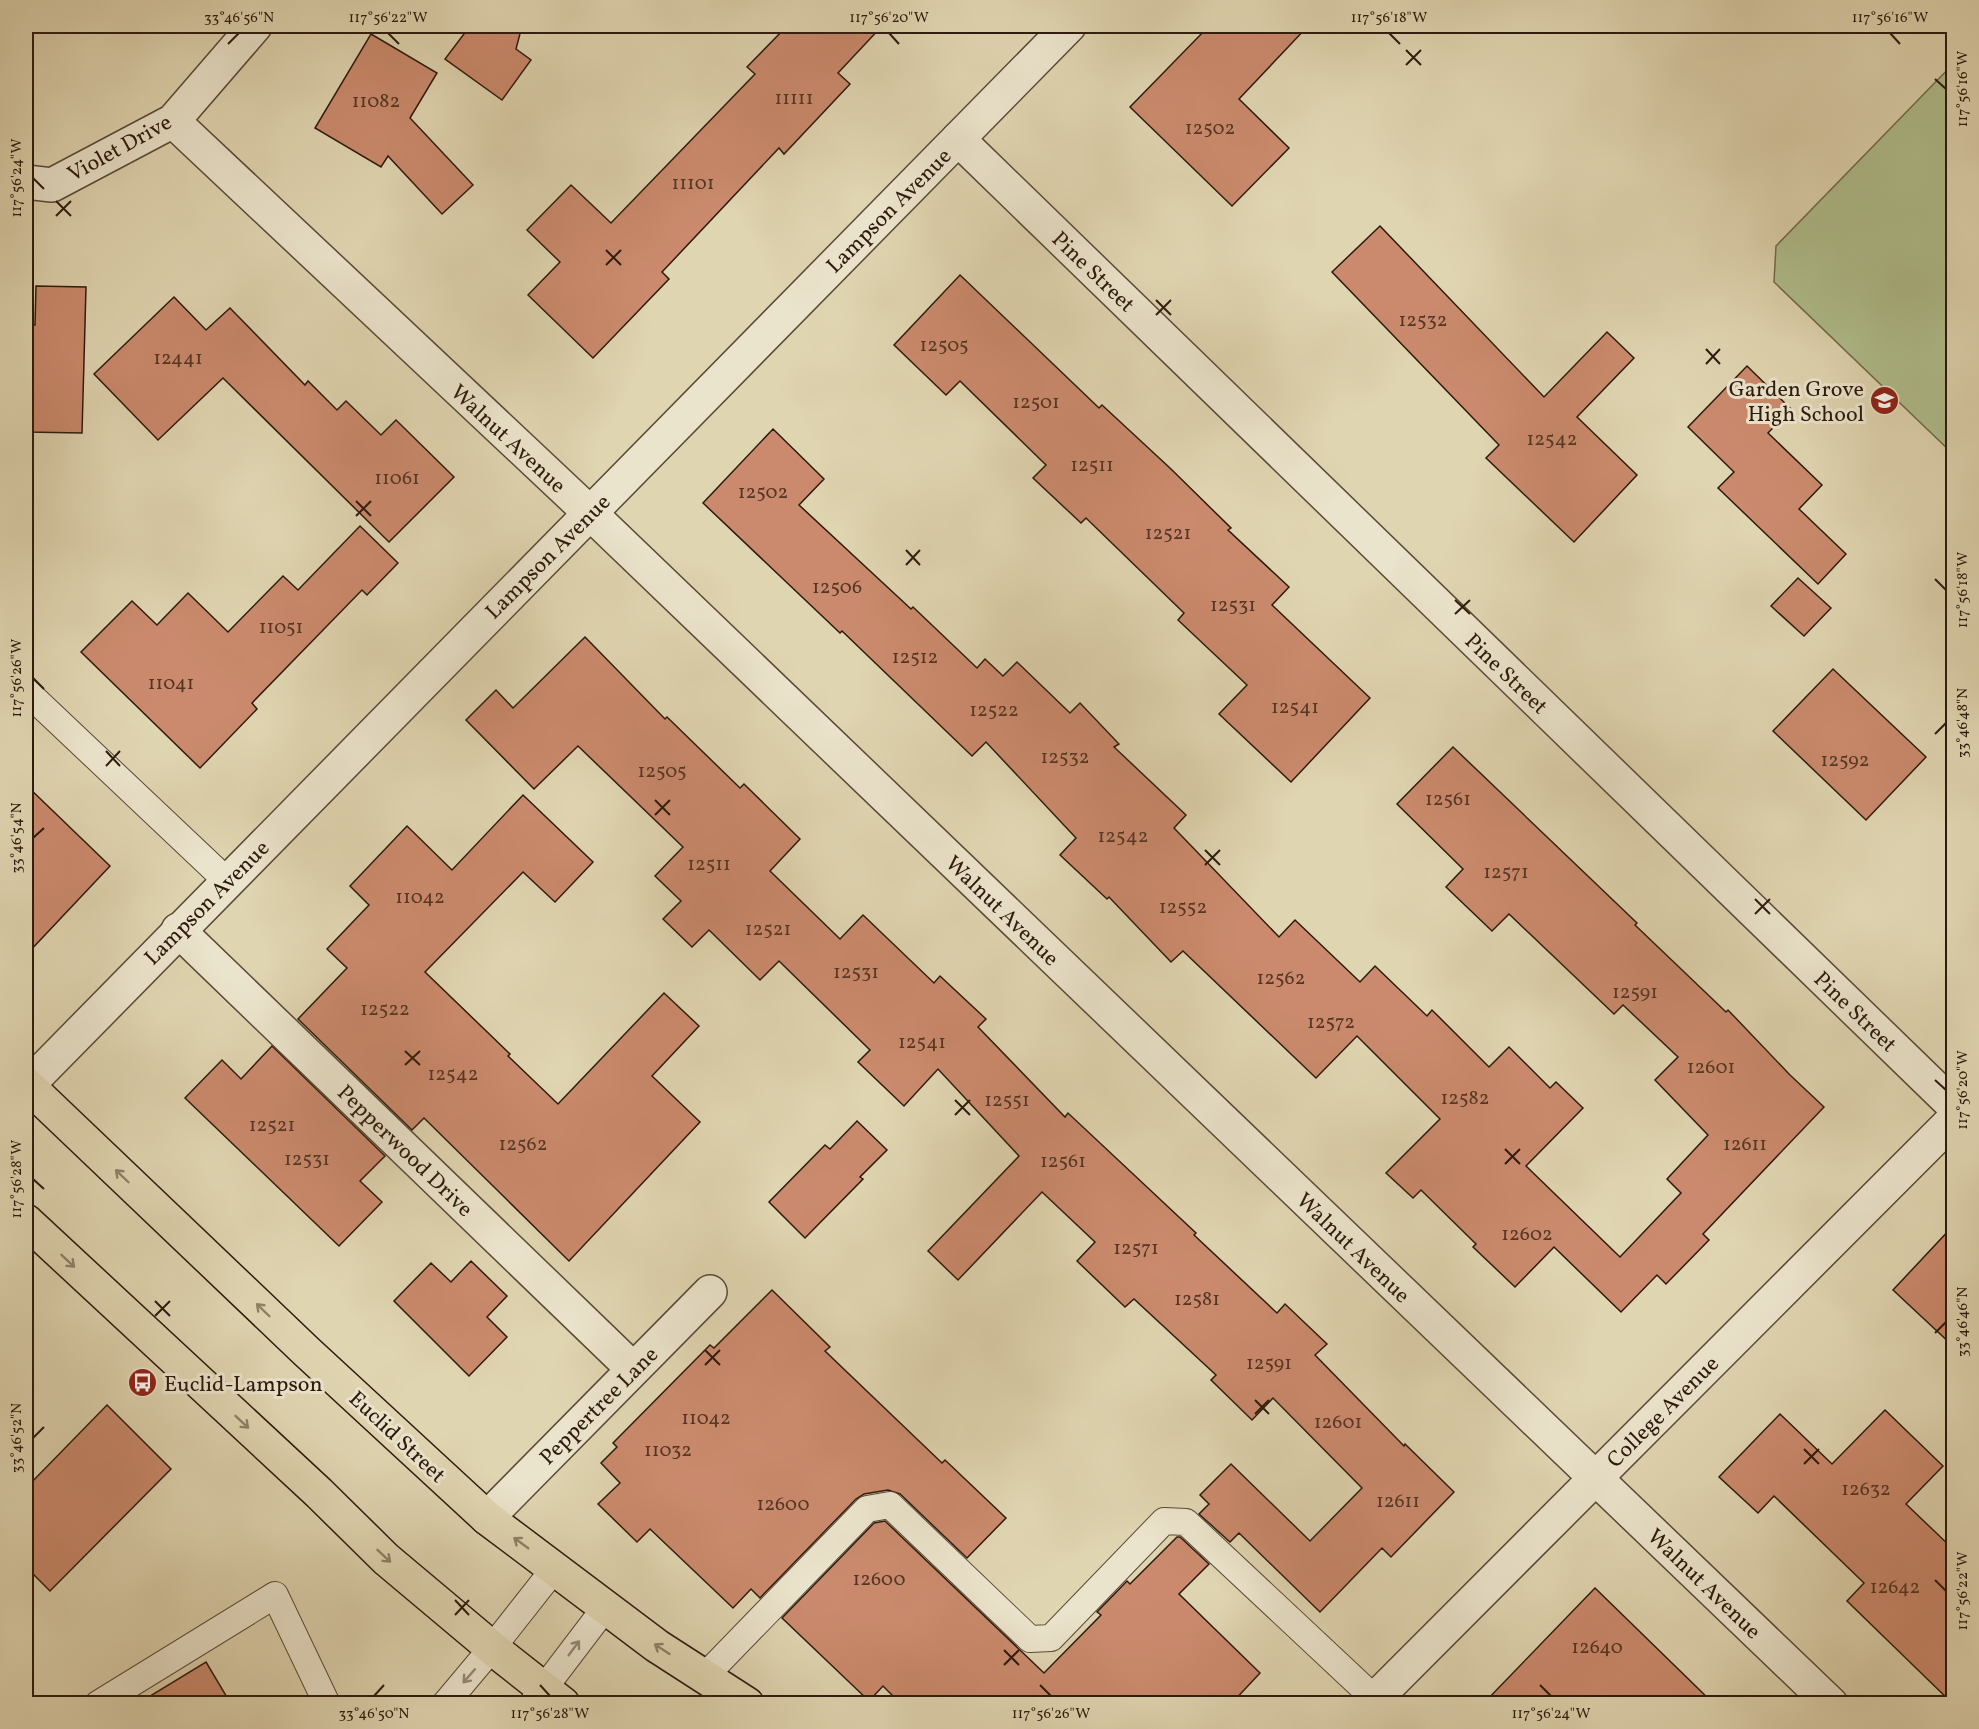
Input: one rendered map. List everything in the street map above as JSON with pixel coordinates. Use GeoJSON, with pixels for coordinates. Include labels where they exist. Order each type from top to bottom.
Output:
{"type":"FeatureCollection","features":[{"type":"Feature","properties":{"kind":"main road","name":"Euclid Street"},"geometry":{"type":"LineString","coordinates":[[26,1085],[314,1359],[487,1518],[657,1646],[747,1704]]}},
{"type":"Feature","properties":{"kind":"main road"},"geometry":{"type":"LineString","coordinates":[[26,1221],[310,1485],[386,1559],[492,1648],[546,1699]]}},
{"type":"Feature","properties":{"kind":"street","name":"Violet Drive"},"geometry":{"type":"LineString","coordinates":[[39,183],[173,121],[255,26]]}},
{"type":"Feature","properties":{"kind":"street","name":"Lampson Avenue"},"geometry":{"type":"LineString","coordinates":[[26,1085],[1070,26]]}},
{"type":"Feature","properties":{"kind":"street","name":"Walnut Avenue"},"geometry":{"type":"LineString","coordinates":[[173,121],[590,513],[1831,1704]]}},
{"type":"Feature","properties":{"kind":"street","name":"Pine Street"},"geometry":{"type":"LineString","coordinates":[[958,139],[1953,1106]]}},
{"type":"Feature","properties":{"kind":"street","name":"Pepperwood Drive"},"geometry":{"type":"LineString","coordinates":[[178,930],[633,1369]]}},
{"type":"Feature","properties":{"kind":"street","name":"College Avenue"},"geometry":{"type":"LineString","coordinates":[[1373,1701],[1953,1119]]}},
{"type":"Feature","properties":{"kind":"street","name":"Peppertree Lane"},"geometry":{"type":"LineString","coordinates":[[487,1518],[710,1292]]}},
{"type":"Feature","properties":{"kind":"lane"},"geometry":{"type":"LineString","coordinates":[[26,691],[227,881]]}},
{"type":"Feature","properties":{"kind":"lane"},"geometry":{"type":"LineString","coordinates":[[705,1676],[867,1509],[890,1505],[1030,1639],[1051,1638],[1164,1521],[1186,1522],[1373,1701]]}},
{"type":"Feature","properties":{"kind":"lane"},"geometry":{"type":"LineString","coordinates":[[445,1704],[555,1568]]}},
{"type":"Feature","properties":{"kind":"lane"},"geometry":{"type":"LineString","coordinates":[[98,1704],[275,1595],[327,1704]]}},
{"type":"Feature","properties":{"kind":"lane"},"geometry":{"type":"LineString","coordinates":[[546,1699],[605,1608]]}},
{"type":"Feature","properties":{"kind":"green space"},"geometry":{"type":"Polygon","coordinates":[[[1953,64],[1953,454],[1774,282],[1776,246],[1953,64]]]}},
{"type":"Feature","properties":{"kind":"building"},"geometry":{"type":"Polygon","coordinates":[[[470,26],[522,26],[516,49],[531,60],[502,100],[445,59],[470,26]]]}},
{"type":"Feature","properties":{"kind":"building"},"geometry":{"type":"Polygon","coordinates":[[[787,26],[882,26],[838,73],[850,84],[784,154],[779,148],[662,272],[669,279],[593,358],[528,295],[560,262],[527,230],[571,185],[611,223],[755,74],[747,67],[787,26]]]}},
{"type":"Feature","properties":{"kind":"building"},"geometry":{"type":"Polygon","coordinates":[[[1209,26],[1308,26],[1239,99],[1289,148],[1232,206],[1130,107],[1209,26]]]}},
{"type":"Feature","properties":{"kind":"building"},"geometry":{"type":"Polygon","coordinates":[[[371,34],[437,73],[410,118],[473,185],[442,214],[388,156],[381,167],[315,128],[371,34]]]}},
{"type":"Feature","properties":{"kind":"building"},"geometry":{"type":"Polygon","coordinates":[[[1380,226],[1544,397],[1607,332],[1634,358],[1577,417],[1637,475],[1574,542],[1486,458],[1499,445],[1332,272],[1380,226]]]}},
{"type":"Feature","properties":{"kind":"building"},"geometry":{"type":"Polygon","coordinates":[[[960,275],[1099,408],[1102,405],[1171,469],[1231,528],[1228,530],[1289,587],[1272,605],[1370,698],[1291,782],[1219,714],[1247,685],[1178,620],[1184,613],[1086,518],[1081,523],[1033,478],[1046,465],[960,381],[946,395],[894,345],[960,275]]]}},
{"type":"Feature","properties":{"kind":"building"},"geometry":{"type":"Polygon","coordinates":[[[36,286],[86,287],[82,433],[26,432],[26,325],[35,325],[36,286]]]}},
{"type":"Feature","properties":{"kind":"building"},"geometry":{"type":"Polygon","coordinates":[[[174,297],[206,330],[230,308],[305,385],[308,381],[337,410],[346,401],[381,435],[396,420],[454,477],[389,542],[223,378],[158,440],[94,374],[174,297]]]}},
{"type":"Feature","properties":{"kind":"building"},"geometry":{"type":"Polygon","coordinates":[[[1747,366],[1791,409],[1768,433],[1822,485],[1799,509],[1846,554],[1818,584],[1718,488],[1734,472],[1688,427],[1747,366]]]}},
{"type":"Feature","properties":{"kind":"building"},"geometry":{"type":"Polygon","coordinates":[[[773,429],[824,479],[799,505],[977,668],[985,659],[1003,676],[1017,662],[1070,713],[1080,703],[1119,744],[1114,747],[1186,815],[1174,828],[1279,937],[1295,920],[1360,982],[1375,966],[1427,1016],[1432,1010],[1489,1067],[1509,1047],[1550,1088],[1556,1082],[1583,1108],[1526,1166],[1620,1257],[1681,1193],[1667,1179],[1708,1135],[1655,1080],[1678,1057],[1623,1005],[1614,1014],[1509,914],[1492,931],[1446,887],[1463,869],[1397,804],[1453,747],[1637,923],[1635,925],[1726,1012],[1728,1010],[1824,1107],[1703,1234],[1709,1240],[1666,1284],[1657,1275],[1621,1312],[1554,1247],[1515,1287],[1473,1247],[1476,1244],[1421,1190],[1413,1198],[1386,1173],[1440,1119],[1357,1036],[1316,1078],[1183,951],[1171,962],[1109,897],[1107,899],[1060,855],[1076,838],[986,742],[972,756],[842,631],[840,633],[703,503],[773,429]]]}},
{"type":"Feature","properties":{"kind":"building"},"geometry":{"type":"Polygon","coordinates":[[[360,526],[398,563],[367,595],[362,590],[252,703],[257,709],[200,768],[81,652],[132,601],[157,625],[188,593],[228,632],[283,576],[298,590],[360,526]]]}},
{"type":"Feature","properties":{"kind":"building"},"geometry":{"type":"Polygon","coordinates":[[[1798,578],[1831,608],[1804,636],[1771,606],[1798,578]]]}},
{"type":"Feature","properties":{"kind":"building"},"geometry":{"type":"Polygon","coordinates":[[[585,637],[665,719],[667,717],[740,788],[744,784],[800,839],[770,871],[840,939],[863,915],[934,983],[940,976],[986,1019],[978,1027],[1065,1117],[1068,1113],[1277,1313],[1285,1304],[1327,1344],[1315,1355],[1404,1446],[1405,1444],[1454,1492],[1391,1557],[1382,1548],[1320,1612],[1239,1533],[1230,1542],[1199,1514],[1209,1504],[1200,1495],[1231,1464],[1310,1541],[1362,1488],[1273,1398],[1252,1420],[1211,1380],[1216,1375],[1134,1299],[1125,1307],[1077,1261],[1095,1242],[1042,1192],[958,1280],[928,1251],[1019,1156],[938,1069],[904,1106],[858,1062],[870,1050],[779,961],[760,980],[709,930],[692,947],[663,919],[681,901],[655,876],[683,847],[578,746],[534,789],[466,720],[496,690],[513,708],[585,637]]]}},
{"type":"Feature","properties":{"kind":"building"},"geometry":{"type":"Polygon","coordinates":[[[1833,669],[1926,757],[1866,820],[1773,731],[1833,669]]]}},
{"type":"Feature","properties":{"kind":"building"},"geometry":{"type":"Polygon","coordinates":[[[26,785],[110,866],[26,955],[26,785]]]}},
{"type":"Feature","properties":{"kind":"building"},"geometry":{"type":"Polygon","coordinates":[[[523,795],[593,862],[555,902],[523,872],[425,972],[558,1104],[664,993],[699,1026],[652,1076],[700,1122],[569,1261],[424,1118],[412,1130],[298,1019],[347,968],[327,949],[369,905],[350,886],[407,826],[452,870],[523,795]]]}},
{"type":"Feature","properties":{"kind":"building"},"geometry":{"type":"Polygon","coordinates":[[[272,1046],[385,1156],[360,1181],[382,1202],[339,1246],[185,1098],[222,1060],[241,1079],[272,1046]]]}},
{"type":"Feature","properties":{"kind":"building"},"geometry":{"type":"Polygon","coordinates":[[[857,1121],[887,1150],[860,1177],[863,1179],[805,1238],[769,1202],[825,1145],[830,1149],[857,1121]]]}},
{"type":"Feature","properties":{"kind":"building"},"geometry":{"type":"Polygon","coordinates":[[[1953,1226],[1953,1346],[1893,1290],[1953,1226]]]}},
{"type":"Feature","properties":{"kind":"building"},"geometry":{"type":"Polygon","coordinates":[[[471,1261],[507,1296],[487,1317],[507,1337],[469,1376],[394,1301],[431,1263],[451,1282],[471,1261]]]}},
{"type":"Feature","properties":{"kind":"building"},"geometry":{"type":"Polygon","coordinates":[[[772,1290],[830,1347],[825,1351],[942,1463],[945,1460],[1006,1518],[967,1558],[900,1494],[888,1490],[864,1494],[856,1499],[760,1598],[751,1589],[733,1608],[650,1529],[637,1542],[598,1504],[620,1483],[601,1463],[617,1447],[613,1443],[710,1345],[714,1348],[772,1290]]]}},
{"type":"Feature","properties":{"kind":"building"},"geometry":{"type":"Polygon","coordinates":[[[107,1405],[171,1469],[50,1591],[26,1567],[26,1488],[107,1405]]]}},
{"type":"Feature","properties":{"kind":"building"},"geometry":{"type":"Polygon","coordinates":[[[1885,1410],[1943,1466],[1906,1504],[1953,1549],[1953,1704],[1847,1601],[1864,1583],[1774,1496],[1758,1513],[1719,1477],[1780,1414],[1832,1464],[1885,1410]]]}},
{"type":"Feature","properties":{"kind":"building"},"geometry":{"type":"Polygon","coordinates":[[[885,1521],[1044,1673],[1101,1615],[1097,1612],[1127,1581],[1130,1584],[1177,1537],[1180,1537],[1209,1564],[1179,1594],[1260,1673],[1231,1704],[901,1704],[883,1686],[869,1701],[782,1618],[874,1523],[885,1521]]]}},
{"type":"Feature","properties":{"kind":"building"},"geometry":{"type":"Polygon","coordinates":[[[1595,1588],[1714,1704],[1483,1704],[1595,1588]]]}},
{"type":"Feature","properties":{"kind":"building"},"geometry":{"type":"Polygon","coordinates":[[[206,1662],[231,1704],[137,1704],[206,1662]]]}},
{"type":"Feature","properties":{"kind":"place","name":"Garden Grove High School"},"geometry":{"type":"Point","coordinates":[1885,401]}},
{"type":"Feature","properties":{"kind":"place","name":"Euclid-Lampson"},"geometry":{"type":"Point","coordinates":[143,1383]}}]}
